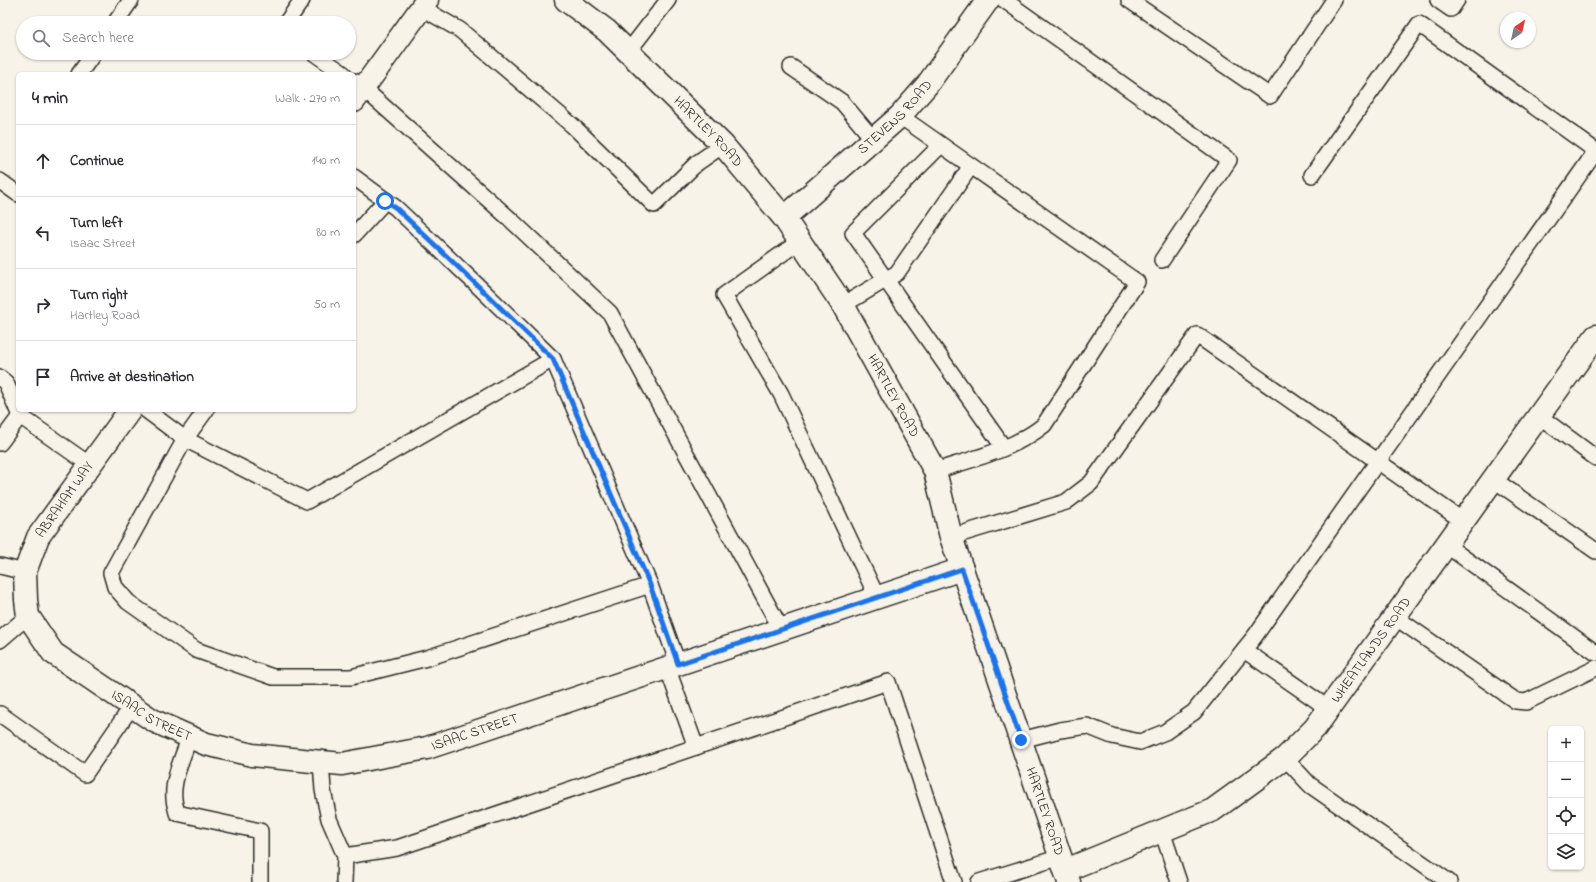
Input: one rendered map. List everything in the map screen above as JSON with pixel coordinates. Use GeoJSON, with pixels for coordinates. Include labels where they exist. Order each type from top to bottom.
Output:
{"type":"FeatureCollection","features":[{"type":"Feature","properties":{"kind":"street","name":"HARTLEY ROAD"},"geometry":{"type":"LineString","coordinates":[[566,0],[607,31],[723,145],[784,218],[843,304],[935,471],[951,537],[1065,870]]}},
{"type":"Feature","properties":{"kind":"street","name":"STEVENS ROAD"},"geometry":{"type":"LineString","coordinates":[[784,218],[900,116],[927,85],[988,0]]}},
{"type":"Feature","properties":{"kind":"street"},"geometry":{"type":"LineString","coordinates":[[357,90],[425,4]]}},
{"type":"Feature","properties":{"kind":"street","name":"WHEATLANDS ROAD"},"geometry":{"type":"LineString","coordinates":[[1065,870],[1213,810],[1285,758],[1315,728],[1596,336]]}},
{"type":"Feature","properties":{"kind":"street","name":"ABRAHAM WAY"},"geometry":{"type":"LineString","coordinates":[[27,608],[25,572],[38,537],[129,412]]}},
{"type":"Feature","properties":{"kind":"street","name":"ISAAC STREET"},"geometry":{"type":"LineString","coordinates":[[27,608],[53,653],[154,721],[206,744],[252,755],[342,764],[427,748],[962,569]]}},
{"type":"Feature","properties":{"kind":"lane"},"geometry":{"type":"LineString","coordinates":[[119,16],[131,0]]}},
{"type":"Feature","properties":{"kind":"lane"},"geometry":{"type":"LineString","coordinates":[[291,16],[302,0]]}},
{"type":"Feature","properties":{"kind":"lane"},"geometry":{"type":"LineString","coordinates":[[628,52],[668,0]]}},
{"type":"Feature","properties":{"kind":"lane"},"geometry":{"type":"LineString","coordinates":[[1004,0],[1230,160],[1162,260]]}},
{"type":"Feature","properties":{"kind":"lane"},"geometry":{"type":"LineString","coordinates":[[1129,0],[1270,96],[1334,0]]}},
{"type":"Feature","properties":{"kind":"lane"},"geometry":{"type":"LineString","coordinates":[[1438,0],[1451,9],[1457,0]]}},
{"type":"Feature","properties":{"kind":"lane"},"geometry":{"type":"LineString","coordinates":[[425,4],[460,30],[573,126],[654,205],[697,163],[723,145]]}},
{"type":"Feature","properties":{"kind":"lane"},"geometry":{"type":"LineString","coordinates":[[1021,740],[1060,730],[1087,726],[1112,736],[1140,742],[1165,732],[1194,712],[1244,650],[1596,151],[1420,24],[1312,175]]}},
{"type":"Feature","properties":{"kind":"lane"},"geometry":{"type":"LineString","coordinates":[[80,72],[89,60]]}},
{"type":"Feature","properties":{"kind":"lane"},"geometry":{"type":"LineString","coordinates":[[324,60],[341,72]]}},
{"type":"Feature","properties":{"kind":"lane"},"geometry":{"type":"LineString","coordinates":[[791,67],[842,102],[873,139]]}},
{"type":"Feature","properties":{"kind":"lane"},"geometry":{"type":"LineString","coordinates":[[357,90],[510,219],[610,313],[781,629]]}},
{"type":"Feature","properties":{"kind":"lane"},"geometry":{"type":"LineString","coordinates":[[900,116],[1137,282],[1044,425],[1016,444],[935,471]]}},
{"type":"Feature","properties":{"kind":"lane"},"geometry":{"type":"LineString","coordinates":[[941,144],[853,233],[1004,448]]}},
{"type":"Feature","properties":{"kind":"lane"},"geometry":{"type":"LineString","coordinates":[[843,304],[897,273],[971,166]]}},
{"type":"Feature","properties":{"kind":"lane"},"geometry":{"type":"LineString","coordinates":[[356,179],[396,208],[553,359],[650,585],[696,747]]}},
{"type":"Feature","properties":{"kind":"lane"},"geometry":{"type":"LineString","coordinates":[[0,181],[16,193]]}},
{"type":"Feature","properties":{"kind":"lane"},"geometry":{"type":"LineString","coordinates":[[356,233],[385,201]]}},
{"type":"Feature","properties":{"kind":"lane"},"geometry":{"type":"LineString","coordinates":[[800,241],[724,295],[781,394],[877,597]]}},
{"type":"Feature","properties":{"kind":"lane"},"geometry":{"type":"LineString","coordinates":[[951,537],[1066,502],[1091,483],[1197,335],[1464,521]]}},
{"type":"Feature","properties":{"kind":"lane"},"geometry":{"type":"LineString","coordinates":[[149,412],[185,439],[307,501],[553,359]]}},
{"type":"Feature","properties":{"kind":"lane"},"geometry":{"type":"LineString","coordinates":[[0,378],[6,383],[16,407]]}},
{"type":"Feature","properties":{"kind":"lane"},"geometry":{"type":"LineString","coordinates":[[18,412],[20,416],[90,465]]}},
{"type":"Feature","properties":{"kind":"lane"},"geometry":{"type":"LineString","coordinates":[[205,412],[185,439],[111,573],[115,587],[128,602],[196,650],[273,677],[351,677],[427,658],[650,585]]}},
{"type":"Feature","properties":{"kind":"lane"},"geometry":{"type":"LineString","coordinates":[[0,443],[20,416]]}},
{"type":"Feature","properties":{"kind":"lane"},"geometry":{"type":"LineString","coordinates":[[1539,416],[1596,458]]}},
{"type":"Feature","properties":{"kind":"lane"},"geometry":{"type":"LineString","coordinates":[[1493,480],[1596,551]]}},
{"type":"Feature","properties":{"kind":"lane"},"geometry":{"type":"LineString","coordinates":[[1446,545],[1596,653]]}},
{"type":"Feature","properties":{"kind":"lane"},"geometry":{"type":"LineString","coordinates":[[0,566],[25,572]]}},
{"type":"Feature","properties":{"kind":"lane"},"geometry":{"type":"LineString","coordinates":[[0,640],[27,608]]}},
{"type":"Feature","properties":{"kind":"lane"},"geometry":{"type":"LineString","coordinates":[[1395,616],[1516,701],[1526,702],[1596,668]]}},
{"type":"Feature","properties":{"kind":"lane"},"geometry":{"type":"LineString","coordinates":[[1244,650],[1329,709]]}},
{"type":"Feature","properties":{"kind":"lane"},"geometry":{"type":"LineString","coordinates":[[345,856],[396,848],[888,682],[954,882]]}},
{"type":"Feature","properties":{"kind":"lane"},"geometry":{"type":"LineString","coordinates":[[0,714],[85,774],[132,706]]}},
{"type":"Feature","properties":{"kind":"lane"},"geometry":{"type":"LineString","coordinates":[[190,736],[180,763],[176,780],[174,797],[177,813],[260,832],[260,882]]}},
{"type":"Feature","properties":{"kind":"lane"},"geometry":{"type":"LineString","coordinates":[[1285,758],[1310,785],[1449,882]]}},
{"type":"Feature","properties":{"kind":"lane"},"geometry":{"type":"LineString","coordinates":[[321,762],[323,790],[329,819],[345,856],[344,882]]}},
{"type":"Feature","properties":{"kind":"lane"},"geometry":{"type":"LineString","coordinates":[[1162,831],[1178,882]]}},
{"type":"Feature","properties":{"kind":"lane"},"geometry":{"type":"LineString","coordinates":[[979,882],[1065,870]]}},
{"type":"Feature","properties":{"kind":"route"},"geometry":{"type":"LineString","coordinates":[[385,201],[396,208],[553,359],[650,585],[678,664],[962,569],[1021,740]]}}]}
